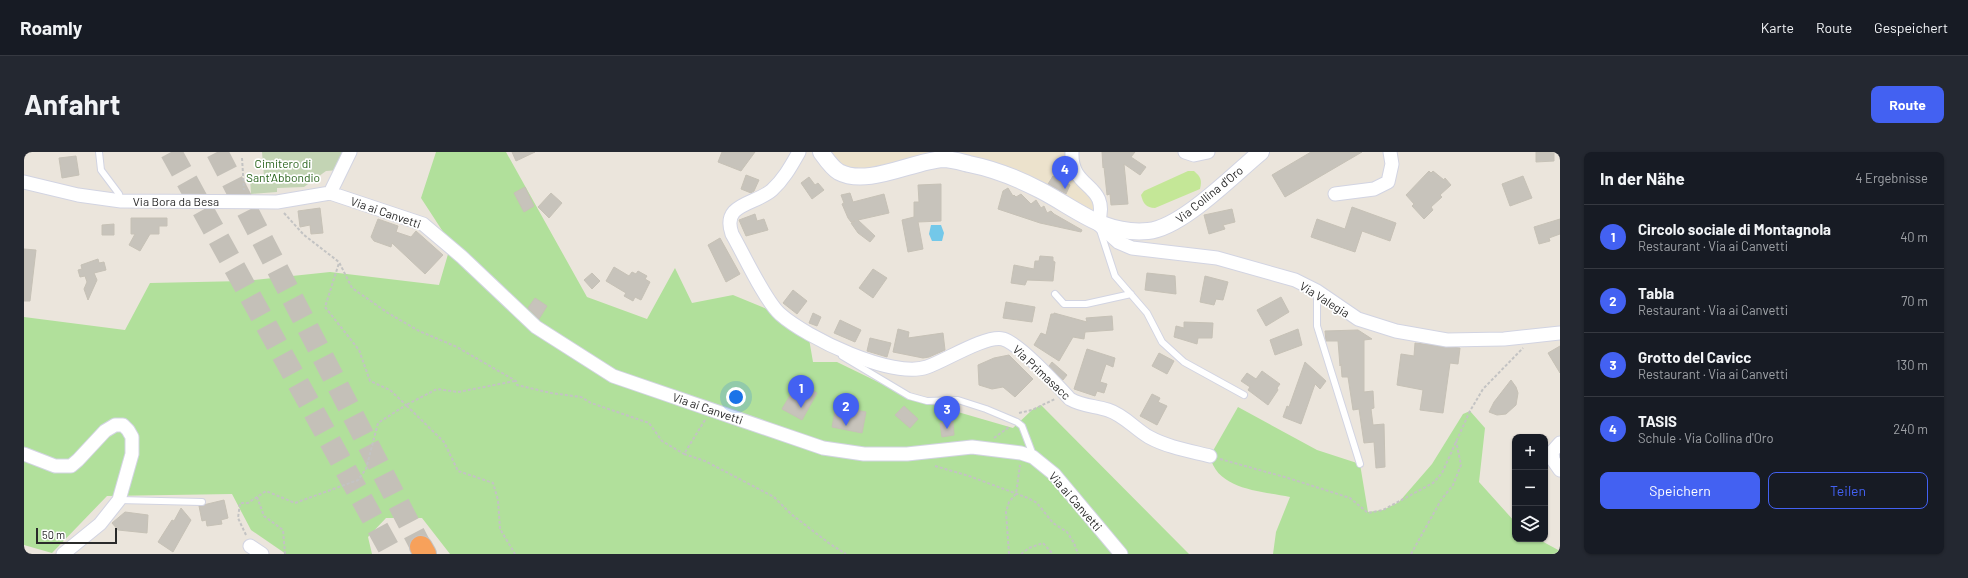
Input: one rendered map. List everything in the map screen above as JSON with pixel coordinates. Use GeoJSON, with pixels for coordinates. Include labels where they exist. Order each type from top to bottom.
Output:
{"type":"FeatureCollection","features":[{"type":"Feature","properties":{"kind":"street"},"geometry":{"type":"LineString","coordinates":[[330,193],[350,152]]}},
{"type":"Feature","properties":{"kind":"street","name":"Via Primasacc"},"geometry":{"type":"LineString","coordinates":[[799,152],[790,170],[771,191],[733,212],[730,218],[729,226],[765,294],[779,314],[825,342],[859,357],[898,369],[912,370],[926,367],[985,341],[1002,339],[1020,350],[1076,403],[1108,410],[1119,415],[1158,442],[1210,456]]}},
{"type":"Feature","properties":{"kind":"street","name":"Via Collina d'Oro"},"geometry":{"type":"LineString","coordinates":[[821,152],[834,168],[851,176],[866,176],[943,159],[993,169],[1040,190],[1098,224],[1124,232],[1150,231],[1170,225],[1195,208],[1260,152]]}},
{"type":"Feature","properties":{"kind":"street"},"geometry":{"type":"LineString","coordinates":[[1072,152],[1072,164],[1077,176],[1098,196],[1102,205],[1098,224]]}},
{"type":"Feature","properties":{"kind":"street"},"geometry":{"type":"LineString","coordinates":[[1185,152],[1194,155],[1208,152]]}},
{"type":"Feature","properties":{"kind":"street"},"geometry":{"type":"LineString","coordinates":[[1335,194],[1374,189],[1388,182],[1392,164],[1390,152]]}},
{"type":"Feature","properties":{"kind":"street","name":"Via Bora da Besa"},"geometry":{"type":"LineString","coordinates":[[24,182],[78,195],[121,201],[277,202],[330,193]]}},
{"type":"Feature","properties":{"kind":"street","name":"Via ai Canvetti"},"geometry":{"type":"LineString","coordinates":[[330,193],[423,224],[462,257],[536,327],[613,376],[714,409],[823,448],[858,453],[907,454],[972,447],[1021,453],[1033,457],[1054,474],[1121,554]]}},
{"type":"Feature","properties":{"kind":"street","name":"Via Valegia"},"geometry":{"type":"LineString","coordinates":[[1098,224],[1118,242],[1132,248],[1217,258],[1295,280],[1317,291],[1358,319],[1396,331],[1447,340],[1504,339],[1559,334]]}},
{"type":"Feature","properties":{"kind":"street"},"geometry":{"type":"LineString","coordinates":[[24,454],[55,466],[71,466],[106,431],[115,425],[123,425],[128,430],[132,438],[132,454],[119,500],[100,524],[63,554]]}},
{"type":"Feature","properties":{"kind":"street"},"geometry":{"type":"LineString","coordinates":[[1560,443],[1552,452],[1552,460],[1560,470]]}},
{"type":"Feature","properties":{"kind":"street"},"geometry":{"type":"LineString","coordinates":[[250,546],[262,554]]}},
{"type":"Feature","properties":{"kind":"lane"},"geometry":{"type":"LineString","coordinates":[[99,152],[101,170],[119,194],[121,201]]}},
{"type":"Feature","properties":{"kind":"lane"},"geometry":{"type":"LineString","coordinates":[[1098,224],[1115,276],[1147,313],[1162,342],[1184,362],[1244,395]]}},
{"type":"Feature","properties":{"kind":"lane"},"geometry":{"type":"LineString","coordinates":[[1317,291],[1317,326],[1360,464]]}},
{"type":"Feature","properties":{"kind":"lane"},"geometry":{"type":"LineString","coordinates":[[1055,294],[1064,304],[1086,304],[1131,294]]}},
{"type":"Feature","properties":{"kind":"lane","name":"Via Primasacc"},"geometry":{"type":"LineString","coordinates":[[825,342],[844,357],[909,396],[927,401],[958,400],[986,408],[1017,422]]}},
{"type":"Feature","properties":{"kind":"lane"},"geometry":{"type":"LineString","coordinates":[[1017,422],[1022,426],[1033,457]]}},
{"type":"Feature","properties":{"kind":"lane"},"geometry":{"type":"LineString","coordinates":[[119,500],[202,502]]}},
{"type":"Feature","properties":{"kind":"path"},"geometry":{"type":"LineString","coordinates":[[242,158],[244,201]]}},
{"type":"Feature","properties":{"kind":"path"},"geometry":{"type":"LineString","coordinates":[[277,202],[304,235],[339,262],[352,288],[388,313],[419,330],[457,347],[516,381],[518,385],[545,392],[581,397],[591,403],[649,423],[662,441],[684,454],[705,461],[774,497],[796,518],[830,544],[846,554]]}},
{"type":"Feature","properties":{"kind":"path"},"geometry":{"type":"LineString","coordinates":[[339,262],[325,307],[358,350],[370,381],[390,390],[444,442],[458,471],[494,483],[498,500],[500,529],[515,554]]}},
{"type":"Feature","properties":{"kind":"path"},"geometry":{"type":"LineString","coordinates":[[1210,456],[1288,478],[1350,498],[1368,512],[1383,510],[1432,483],[1442,473],[1483,389],[1519,354],[1530,337]]}},
{"type":"Feature","properties":{"kind":"path"},"geometry":{"type":"LineString","coordinates":[[250,546],[238,518],[240,503],[248,503],[266,491],[296,503],[358,480],[366,469],[378,423],[406,405],[437,389],[458,392],[516,381]]}},
{"type":"Feature","properties":{"kind":"path"},"geometry":{"type":"LineString","coordinates":[[1019,413],[1050,402],[1064,393]]}},
{"type":"Feature","properties":{"kind":"path"},"geometry":{"type":"LineString","coordinates":[[684,454],[714,409]]}},
{"type":"Feature","properties":{"kind":"path"},"geometry":{"type":"LineString","coordinates":[[984,448],[998,434],[1017,422]]}},
{"type":"Feature","properties":{"kind":"path"},"geometry":{"type":"LineString","coordinates":[[1412,554],[1441,500],[1453,485],[1461,465],[1456,442]]}},
{"type":"Feature","properties":{"kind":"path"},"geometry":{"type":"LineString","coordinates":[[1008,554],[1006,512],[1009,502],[1016,494],[1021,453]]}},
{"type":"Feature","properties":{"kind":"path"},"geometry":{"type":"LineString","coordinates":[[935,466],[969,476],[1028,498],[1037,503],[1053,523],[1067,532],[1074,543],[1078,554]]}},
{"type":"Feature","properties":{"kind":"path"},"geometry":{"type":"LineString","coordinates":[[257,497],[264,516],[283,530],[285,554]]}},
{"type":"Feature","properties":{"kind":"path"},"geometry":{"type":"LineString","coordinates":[[1021,554],[1029,548],[1043,543],[1053,554]]}},
{"type":"Feature","properties":{"kind":"shaded area"},"geometry":{"type":"Polygon","coordinates":[[[821,152],[1072,152],[1101,215],[1040,190],[943,159],[851,176],[821,152]]]}},
{"type":"Feature","properties":{"kind":"green space","name":"Cimitero di Sant'Abbondio"},"geometry":{"type":"Polygon","coordinates":[[[262,152],[347,152],[339,170],[326,171],[304,187],[277,188],[277,192],[251,194],[250,177],[264,176],[262,152]]]}},
{"type":"Feature","properties":{"kind":"green space"},"geometry":{"type":"Polygon","coordinates":[[[436,152],[506,152],[587,297],[647,319],[675,268],[692,303],[733,295],[779,314],[808,333],[813,362],[837,362],[913,399],[1013,428],[1032,410],[1041,405],[1189,554],[450,554],[422,518],[386,518],[368,537],[372,554],[286,554],[251,530],[232,494],[107,496],[52,553],[24,545],[24,317],[125,330],[150,283],[244,281],[330,272],[439,285],[451,244],[421,198],[436,152]]]}},
{"type":"Feature","properties":{"kind":"green space"},"geometry":{"type":"Polygon","coordinates":[[[1188,171],[1194,171],[1200,177],[1200,189],[1155,208],[1149,207],[1144,203],[1141,195],[1144,191],[1188,171]]]}},
{"type":"Feature","properties":{"kind":"green space"},"geometry":{"type":"Polygon","coordinates":[[[1238,407],[1317,450],[1360,464],[1368,512],[1383,510],[1399,502],[1432,464],[1463,414],[1470,411],[1485,428],[1479,482],[1512,519],[1512,542],[1544,542],[1560,551],[1560,554],[1273,554],[1276,532],[1290,497],[1242,487],[1231,482],[1221,476],[1214,467],[1210,456],[1238,407]]]}},
{"type":"Feature","properties":{"kind":"water"},"geometry":{"type":"Polygon","coordinates":[[[931,225],[941,225],[944,233],[942,241],[932,241],[929,234],[931,225]]]}},
{"type":"Feature","properties":{"kind":"building"},"geometry":{"type":"Polygon","coordinates":[[[512,152],[535,152],[516,161],[512,152]]]}},
{"type":"Feature","properties":{"kind":"building"},"geometry":{"type":"Polygon","coordinates":[[[722,152],[755,152],[741,171],[718,162],[722,152]]]}},
{"type":"Feature","properties":{"kind":"building"},"geometry":{"type":"Polygon","coordinates":[[[1102,152],[1135,152],[1131,157],[1146,167],[1140,175],[1124,164],[1128,204],[1111,205],[1110,194],[1107,195],[1102,152]]]}},
{"type":"Feature","properties":{"kind":"building"},"geometry":{"type":"Polygon","coordinates":[[[1311,152],[1362,152],[1285,197],[1272,175],[1311,152]]]}},
{"type":"Feature","properties":{"kind":"building"},"geometry":{"type":"Polygon","coordinates":[[[1536,152],[1554,152],[1554,161],[1536,162],[1536,152]]]}},
{"type":"Feature","properties":{"kind":"building"},"geometry":{"type":"Polygon","coordinates":[[[76,156],[79,175],[62,178],[59,158],[76,156]]]}},
{"type":"Feature","properties":{"kind":"building"},"geometry":{"type":"Polygon","coordinates":[[[1429,171],[1431,173],[1433,171],[1444,180],[1445,178],[1451,185],[1440,195],[1442,197],[1431,207],[1433,210],[1424,219],[1412,206],[1414,204],[1406,195],[1429,171]]]}},
{"type":"Feature","properties":{"kind":"building"},"geometry":{"type":"Polygon","coordinates":[[[746,175],[759,180],[754,191],[751,193],[741,189],[746,175]]]}},
{"type":"Feature","properties":{"kind":"building"},"geometry":{"type":"Polygon","coordinates":[[[1053,176],[1070,185],[1066,194],[1048,184],[1053,176]]]}},
{"type":"Feature","properties":{"kind":"building"},"geometry":{"type":"Polygon","coordinates":[[[1523,176],[1532,198],[1510,206],[1502,184],[1523,176]]]}},
{"type":"Feature","properties":{"kind":"building"},"geometry":{"type":"Polygon","coordinates":[[[809,177],[815,185],[818,183],[824,190],[812,199],[801,183],[809,177]]]}},
{"type":"Feature","properties":{"kind":"building"},"geometry":{"type":"Polygon","coordinates":[[[941,184],[941,221],[918,222],[923,249],[908,252],[902,220],[914,217],[914,202],[919,202],[918,185],[941,184]]]}},
{"type":"Feature","properties":{"kind":"building"},"geometry":{"type":"Polygon","coordinates":[[[525,187],[534,206],[524,212],[514,193],[525,187]]]}},
{"type":"Feature","properties":{"kind":"building"},"geometry":{"type":"Polygon","coordinates":[[[1008,188],[1013,196],[1014,195],[1016,197],[1021,194],[1031,204],[1036,200],[1041,208],[1044,206],[1047,213],[1051,211],[1082,230],[1081,232],[1040,223],[998,209],[1003,191],[1008,188]]]}},
{"type":"Feature","properties":{"kind":"building"},"geometry":{"type":"Polygon","coordinates":[[[551,193],[562,203],[549,218],[538,207],[551,193]]]}},
{"type":"Feature","properties":{"kind":"building"},"geometry":{"type":"Polygon","coordinates":[[[850,193],[853,202],[884,194],[889,213],[858,220],[875,236],[870,242],[858,233],[851,223],[855,221],[851,222],[842,204],[844,203],[841,195],[850,193]]]}},
{"type":"Feature","properties":{"kind":"building"},"geometry":{"type":"Polygon","coordinates":[[[1352,207],[1396,223],[1390,241],[1362,231],[1355,252],[1311,237],[1317,219],[1345,229],[1352,207]]]}},
{"type":"Feature","properties":{"kind":"building"},"geometry":{"type":"Polygon","coordinates":[[[320,208],[323,233],[311,234],[310,225],[300,227],[298,211],[320,208]]]}},
{"type":"Feature","properties":{"kind":"building"},"geometry":{"type":"Polygon","coordinates":[[[1232,209],[1235,222],[1223,225],[1225,229],[1209,234],[1204,215],[1232,209]]]}},
{"type":"Feature","properties":{"kind":"building"},"geometry":{"type":"Polygon","coordinates":[[[755,214],[757,221],[764,219],[768,230],[746,236],[739,220],[755,214]]]}},
{"type":"Feature","properties":{"kind":"building"},"geometry":{"type":"Polygon","coordinates":[[[131,218],[167,218],[167,226],[159,226],[159,234],[150,234],[140,251],[129,245],[135,234],[131,234],[131,218]]]}},
{"type":"Feature","properties":{"kind":"building"},"geometry":{"type":"Polygon","coordinates":[[[378,219],[398,226],[396,232],[411,237],[416,231],[443,255],[425,274],[392,243],[391,247],[374,241],[371,237],[378,219]]]}},
{"type":"Feature","properties":{"kind":"building"},"geometry":{"type":"Polygon","coordinates":[[[1560,219],[1560,234],[1549,238],[1550,241],[1539,244],[1534,227],[1560,219]]]}},
{"type":"Feature","properties":{"kind":"building"},"geometry":{"type":"Polygon","coordinates":[[[114,224],[114,235],[102,235],[102,225],[114,224]]]}},
{"type":"Feature","properties":{"kind":"building"},"geometry":{"type":"Polygon","coordinates":[[[720,238],[740,274],[726,282],[708,245],[720,238]]]}},
{"type":"Feature","properties":{"kind":"building"},"geometry":{"type":"Polygon","coordinates":[[[24,249],[36,250],[30,301],[24,301],[24,249]]]}},
{"type":"Feature","properties":{"kind":"building"},"geometry":{"type":"Polygon","coordinates":[[[1040,256],[1053,257],[1053,261],[1055,262],[1053,281],[1027,280],[1025,285],[1011,283],[1014,265],[1034,269],[1035,261],[1039,261],[1040,256]]]}},
{"type":"Feature","properties":{"kind":"building"},"geometry":{"type":"Polygon","coordinates":[[[98,259],[99,263],[104,262],[106,270],[94,273],[97,280],[88,300],[84,289],[87,282],[85,276],[80,277],[78,270],[82,269],[81,265],[98,259]]]}},
{"type":"Feature","properties":{"kind":"building"},"geometry":{"type":"Polygon","coordinates":[[[614,267],[629,276],[632,272],[636,274],[638,271],[647,276],[645,279],[650,282],[641,300],[635,297],[633,301],[624,296],[626,293],[606,281],[614,267]]]}},
{"type":"Feature","properties":{"kind":"building"},"geometry":{"type":"Polygon","coordinates":[[[873,269],[887,278],[873,298],[859,288],[873,269]]]}},
{"type":"Feature","properties":{"kind":"building"},"geometry":{"type":"Polygon","coordinates":[[[592,273],[600,281],[592,289],[584,280],[592,273]]]}},
{"type":"Feature","properties":{"kind":"building"},"geometry":{"type":"Polygon","coordinates":[[[1147,273],[1175,276],[1176,294],[1145,290],[1147,273]]]}},
{"type":"Feature","properties":{"kind":"building"},"geometry":{"type":"Polygon","coordinates":[[[1205,276],[1228,282],[1223,300],[1216,299],[1214,305],[1200,302],[1205,276]]]}},
{"type":"Feature","properties":{"kind":"building"},"geometry":{"type":"Polygon","coordinates":[[[793,290],[807,301],[797,314],[783,303],[793,290]]]}},
{"type":"Feature","properties":{"kind":"building"},"geometry":{"type":"Polygon","coordinates":[[[1281,297],[1289,312],[1266,326],[1257,310],[1281,297]]]}},
{"type":"Feature","properties":{"kind":"building"},"geometry":{"type":"Polygon","coordinates":[[[535,298],[547,306],[539,319],[528,308],[535,298]]]}},
{"type":"Feature","properties":{"kind":"building"},"geometry":{"type":"Polygon","coordinates":[[[1006,302],[1035,307],[1032,322],[1003,318],[1006,302]]]}},
{"type":"Feature","properties":{"kind":"building"},"geometry":{"type":"Polygon","coordinates":[[[813,313],[821,317],[817,326],[809,323],[813,313]]]}},
{"type":"Feature","properties":{"kind":"building"},"geometry":{"type":"Polygon","coordinates":[[[1054,313],[1087,322],[1086,318],[1112,316],[1113,330],[1085,332],[1084,339],[1073,337],[1059,361],[1034,345],[1041,333],[1046,335],[1051,314],[1054,313]]]}},
{"type":"Feature","properties":{"kind":"building"},"geometry":{"type":"Polygon","coordinates":[[[840,320],[861,330],[855,342],[834,333],[840,320]]]}},
{"type":"Feature","properties":{"kind":"building"},"geometry":{"type":"Polygon","coordinates":[[[1184,322],[1213,323],[1212,338],[1198,338],[1197,344],[1174,337],[1176,326],[1184,328],[1184,322]]]}},
{"type":"Feature","properties":{"kind":"building"},"geometry":{"type":"Polygon","coordinates":[[[898,329],[909,332],[908,338],[943,333],[945,350],[923,358],[893,352],[898,329]]]}},
{"type":"Feature","properties":{"kind":"building"},"geometry":{"type":"Polygon","coordinates":[[[1298,329],[1302,345],[1275,355],[1270,340],[1298,329]]]}},
{"type":"Feature","properties":{"kind":"building"},"geometry":{"type":"Polygon","coordinates":[[[1358,330],[1372,339],[1364,340],[1364,392],[1373,391],[1374,408],[1371,409],[1373,425],[1384,424],[1385,467],[1376,468],[1374,442],[1364,443],[1359,409],[1353,410],[1348,377],[1342,377],[1338,341],[1326,341],[1325,331],[1358,330]]]}},
{"type":"Feature","properties":{"kind":"building"},"geometry":{"type":"Polygon","coordinates":[[[870,338],[891,343],[887,357],[867,351],[870,338]]]}},
{"type":"Feature","properties":{"kind":"building"},"geometry":{"type":"Polygon","coordinates":[[[1415,343],[1460,348],[1458,364],[1450,363],[1443,413],[1420,410],[1423,390],[1397,385],[1401,354],[1414,356],[1415,343]]]}},
{"type":"Feature","properties":{"kind":"building"},"geometry":{"type":"Polygon","coordinates":[[[1560,346],[1560,373],[1548,353],[1560,346]]]}},
{"type":"Feature","properties":{"kind":"building"},"geometry":{"type":"Polygon","coordinates":[[[1087,349],[1115,358],[1113,367],[1106,364],[1100,382],[1107,384],[1104,393],[1097,391],[1095,396],[1074,389],[1087,349]]]}},
{"type":"Feature","properties":{"kind":"building"},"geometry":{"type":"Polygon","coordinates":[[[1159,353],[1174,361],[1167,374],[1152,366],[1159,353]]]}},
{"type":"Feature","properties":{"kind":"building"},"geometry":{"type":"Polygon","coordinates":[[[1009,355],[1033,379],[1015,397],[1003,387],[992,389],[979,385],[978,365],[994,358],[1009,355]]]}},
{"type":"Feature","properties":{"kind":"building"},"geometry":{"type":"Polygon","coordinates":[[[1052,362],[1067,375],[1063,380],[1049,366],[1052,362]]]}},
{"type":"Feature","properties":{"kind":"building"},"geometry":{"type":"Polygon","coordinates":[[[1305,362],[1326,381],[1320,389],[1315,384],[1301,424],[1283,417],[1287,406],[1289,407],[1305,362]]]}},
{"type":"Feature","properties":{"kind":"building"},"geometry":{"type":"Polygon","coordinates":[[[1262,371],[1280,384],[1277,388],[1278,390],[1268,405],[1248,390],[1250,387],[1241,381],[1247,373],[1256,379],[1262,371]]]}},
{"type":"Feature","properties":{"kind":"building"},"geometry":{"type":"Polygon","coordinates":[[[1511,380],[1518,393],[1516,405],[1506,414],[1497,415],[1489,412],[1494,402],[1511,380]]]}},
{"type":"Feature","properties":{"kind":"building"},"geometry":{"type":"Polygon","coordinates":[[[798,382],[817,393],[802,420],[782,409],[798,382]]]}},
{"type":"Feature","properties":{"kind":"building"},"geometry":{"type":"Polygon","coordinates":[[[1152,394],[1160,398],[1158,402],[1167,406],[1157,425],[1140,416],[1152,394]]]}},
{"type":"Feature","properties":{"kind":"building"},"geometry":{"type":"Polygon","coordinates":[[[904,406],[918,419],[910,428],[895,415],[904,406]]]}},
{"type":"Feature","properties":{"kind":"building"},"geometry":{"type":"Polygon","coordinates":[[[845,408],[866,412],[862,433],[832,427],[835,411],[844,413],[845,408]]]}},
{"type":"Feature","properties":{"kind":"building"},"geometry":{"type":"Polygon","coordinates":[[[953,421],[954,435],[942,437],[940,423],[953,421]]]}},
{"type":"Feature","properties":{"kind":"building"},"geometry":{"type":"Polygon","coordinates":[[[224,500],[228,518],[221,520],[222,524],[207,526],[206,520],[202,521],[199,506],[224,500]]]}},
{"type":"Feature","properties":{"kind":"building"},"geometry":{"type":"Polygon","coordinates":[[[181,508],[191,520],[173,552],[158,542],[172,520],[174,521],[181,508]]]}},
{"type":"Feature","properties":{"kind":"building"},"geometry":{"type":"Polygon","coordinates":[[[125,512],[148,515],[147,533],[118,530],[112,523],[125,512]]]}},
{"type":"Feature","properties":{"kind":"tunnel"},"geometry":{"type":"LineString","coordinates":[[171,152],[392,554]]}},
{"type":"Feature","properties":{"kind":"tunnel"},"geometry":{"type":"LineString","coordinates":[[217,152],[421,547]]}},
{"type":"Feature","properties":{"kind":"place","name":"TASIS"},"geometry":{"type":"Point","coordinates":[1065,189]}},
{"type":"Feature","properties":{"kind":"place","name":"Circolo sociale di Montagnola"},"geometry":{"type":"Point","coordinates":[801,408]}},
{"type":"Feature","properties":{"kind":"place","name":"Tabla"},"geometry":{"type":"Point","coordinates":[846,426]}},
{"type":"Feature","properties":{"kind":"place","name":"Grotto del Cavicc"},"geometry":{"type":"Point","coordinates":[947,429]}}]}
